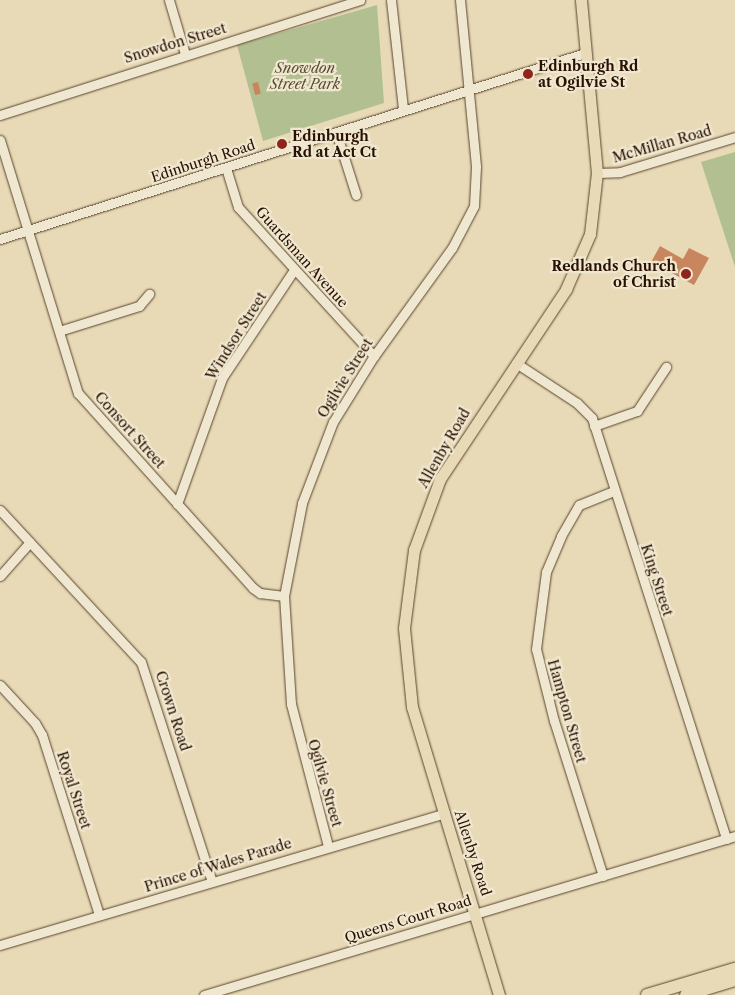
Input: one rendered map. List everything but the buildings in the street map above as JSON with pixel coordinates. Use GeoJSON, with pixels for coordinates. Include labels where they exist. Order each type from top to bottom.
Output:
{"type":"FeatureCollection","features":[{"type":"Feature","properties":{"kind":"highway"},"geometry":{"type":"LineString","coordinates":[[647,995],[735,969]]}},
{"type":"Feature","properties":{"kind":"highway"},"geometry":{"type":"LineString","coordinates":[[686,995],[735,980]]}},
{"type":"Feature","properties":{"kind":"main road","name":"Allenby Road"},"geometry":{"type":"LineString","coordinates":[[501,992],[412,707],[404,628],[407,587],[424,516],[440,479],[580,262],[590,234],[597,173],[580,0]]}},
{"type":"Feature","properties":{"kind":"street"},"geometry":{"type":"LineString","coordinates":[[169,0],[185,54]]}},
{"type":"Feature","properties":{"kind":"street","name":"Snowdon Street"},"geometry":{"type":"LineString","coordinates":[[0,115],[185,54],[360,0]]}},
{"type":"Feature","properties":{"kind":"street"},"geometry":{"type":"LineString","coordinates":[[391,0],[403,109]]}},
{"type":"Feature","properties":{"kind":"street","name":"Ogilvie Street"},"geometry":{"type":"LineString","coordinates":[[328,846],[290,704],[284,596],[302,503],[315,460],[349,393],[452,248],[474,206],[476,166],[460,0]]}},
{"type":"Feature","properties":{"kind":"street","name":"Edinburgh Road"},"geometry":{"type":"LineString","coordinates":[[0,239],[226,168],[469,88],[586,53]]}},
{"type":"Feature","properties":{"kind":"street"},"geometry":{"type":"LineString","coordinates":[[336,132],[356,195]]}},
{"type":"Feature","properties":{"kind":"street","name":"McMillan Road"},"geometry":{"type":"LineString","coordinates":[[597,173],[620,172],[735,137]]}},
{"type":"Feature","properties":{"kind":"street"},"geometry":{"type":"LineString","coordinates":[[0,140],[27,231]]}},
{"type":"Feature","properties":{"kind":"street","name":"Guardsman Avenue"},"geometry":{"type":"LineString","coordinates":[[226,168],[238,207],[374,356]]}},
{"type":"Feature","properties":{"kind":"street","name":"Consort Street"},"geometry":{"type":"LineString","coordinates":[[27,231],[78,393],[253,588],[260,593],[284,596]]}},
{"type":"Feature","properties":{"kind":"street","name":"Windsor Street"},"geometry":{"type":"LineString","coordinates":[[177,504],[222,378],[294,270]]}},
{"type":"Feature","properties":{"kind":"street"},"geometry":{"type":"LineString","coordinates":[[59,331],[139,306],[149,294]]}},
{"type":"Feature","properties":{"kind":"street","name":"King Street"},"geometry":{"type":"LineString","coordinates":[[516,363],[577,403],[594,426],[614,491],[731,838]]}},
{"type":"Feature","properties":{"kind":"street"},"geometry":{"type":"LineString","coordinates":[[594,426],[637,410],[666,367]]}},
{"type":"Feature","properties":{"kind":"street","name":"Hampton Street"},"geometry":{"type":"LineString","coordinates":[[603,876],[554,721],[536,649],[538,608],[546,572],[561,536],[579,506],[614,491]]}},
{"type":"Feature","properties":{"kind":"street","name":"Crown Road"},"geometry":{"type":"LineString","coordinates":[[0,510],[141,662],[212,882]]}},
{"type":"Feature","properties":{"kind":"street"},"geometry":{"type":"LineString","coordinates":[[0,576],[30,542]]}},
{"type":"Feature","properties":{"kind":"street","name":"Royal Street"},"geometry":{"type":"LineString","coordinates":[[0,685],[35,723],[42,735],[99,915]]}},
{"type":"Feature","properties":{"kind":"street","name":"Prince of Wales Parade"},"geometry":{"type":"LineString","coordinates":[[0,945],[328,846],[445,813]]}},
{"type":"Feature","properties":{"kind":"street","name":"Queens Court Road"},"geometry":{"type":"LineString","coordinates":[[204,995],[731,838]]}},
{"type":"Feature","properties":{"kind":"green space","name":"Snowdon Street Park"},"geometry":{"type":"Polygon","coordinates":[[[377,5],[384,103],[263,141],[237,45],[377,5]]]}},
{"type":"Feature","properties":{"kind":"green space"},"geometry":{"type":"Polygon","coordinates":[[[735,152],[735,267],[701,162],[735,152]]]}},
{"type":"Feature","properties":{"kind":"place","name":"Edinburgh Rd at Ogilvie St"},"geometry":{"type":"Point","coordinates":[528,74]}},
{"type":"Feature","properties":{"kind":"place","name":"Edinburgh Rd at Act Ct"},"geometry":{"type":"Point","coordinates":[282,144]}},
{"type":"Feature","properties":{"kind":"place","name":"Redlands Church of Christ"},"geometry":{"type":"Point","coordinates":[686,274]}}]}
